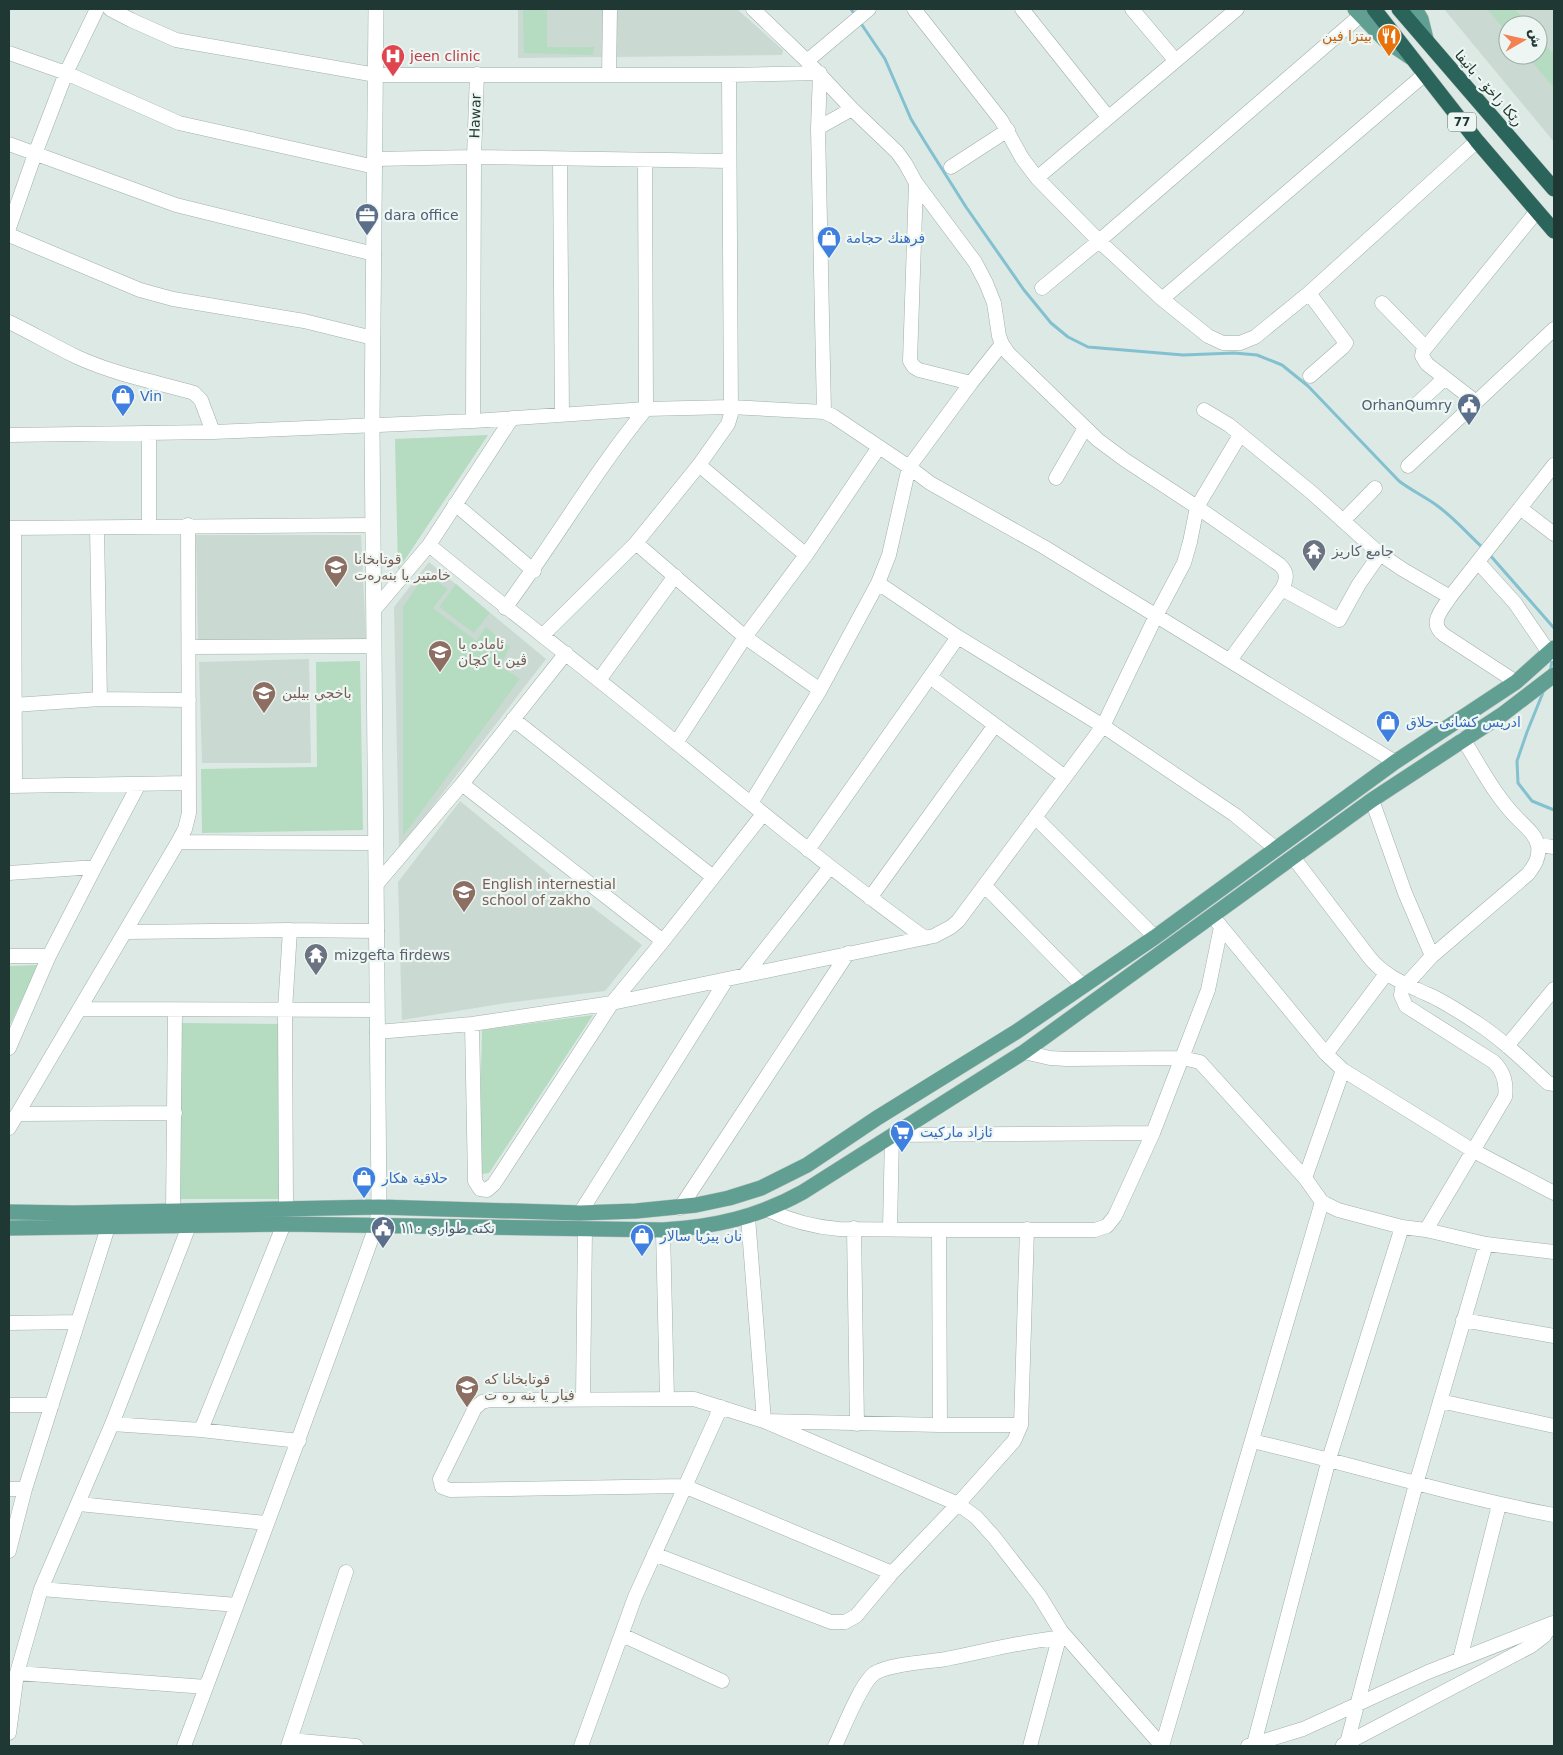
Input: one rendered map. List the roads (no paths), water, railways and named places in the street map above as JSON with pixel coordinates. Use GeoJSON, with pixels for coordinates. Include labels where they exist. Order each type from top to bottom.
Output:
{"type":"FeatureCollection","features":[{"type":"Feature","properties":{"kind":"highway","name":"رێکا زاخۆ - باتیفا"},"geometry":{"type":"LineString","coordinates":[[1399,9],[1554,189]]}},
{"type":"Feature","properties":{"kind":"highway","name":"77"},"geometry":{"type":"LineString","coordinates":[[1363,11],[1412,57],[1477,141],[1554,231]]}},
{"type":"Feature","properties":{"kind":"main road"},"geometry":{"type":"LineString","coordinates":[[376,9],[372,424],[379,1207]]}},
{"type":"Feature","properties":{"kind":"main road"},"geometry":{"type":"LineString","coordinates":[[1415,9],[1421,19],[1426,39]]}},
{"type":"Feature","properties":{"kind":"main road"},"geometry":{"type":"LineString","coordinates":[[9,1212],[379,1207],[580,1213],[680,1208],[713,1202],[745,1193],[792,1173],[1016,1032],[1155,937],[1395,762],[1516,682],[1552,651]]}},
{"type":"Feature","properties":{"kind":"main road"},"geometry":{"type":"LineString","coordinates":[[9,1228],[284,1224],[663,1230],[706,1226],[768,1210],[803,1192],[1024,1052],[1064,1023],[1217,922],[1293,857],[1372,800],[1503,714],[1550,678]]}},
{"type":"Feature","properties":{"kind":"main road"},"geometry":{"type":"LineString","coordinates":[[1489,701],[1503,714]]}},
{"type":"Feature","properties":{"kind":"main road"},"geometry":{"type":"LineString","coordinates":[[1050,1009],[1064,1023]]}},
{"type":"Feature","properties":{"kind":"street"},"geometry":{"type":"LineString","coordinates":[[9,228],[34,154],[66,73],[97,9]]}},
{"type":"Feature","properties":{"kind":"street"},"geometry":{"type":"LineString","coordinates":[[110,9],[135,14],[176,40],[376,75],[729,75],[820,73]]}},
{"type":"Feature","properties":{"kind":"street"},"geometry":{"type":"LineString","coordinates":[[609,75],[610,9]]}},
{"type":"Feature","properties":{"kind":"street"},"geometry":{"type":"LineString","coordinates":[[753,9],[808,61],[852,109],[897,152],[916,183],[975,262],[994,304],[1002,344],[1008,353],[1085,428],[1125,460],[1197,507],[1285,570],[1286,576],[1282,589],[1230,660]]}},
{"type":"Feature","properties":{"kind":"street"},"geometry":{"type":"LineString","coordinates":[[914,9],[1008,130],[1022,158],[1037,178],[1099,242],[1162,299],[1208,336],[1231,344],[1248,341],[1256,337],[1309,293],[1477,141]]}},
{"type":"Feature","properties":{"kind":"street"},"geometry":{"type":"LineString","coordinates":[[1022,9],[1108,117]]}},
{"type":"Feature","properties":{"kind":"street"},"geometry":{"type":"LineString","coordinates":[[1132,9],[1175,60]]}},
{"type":"Feature","properties":{"kind":"street"},"geometry":{"type":"LineString","coordinates":[[1037,178],[1237,9]]}},
{"type":"Feature","properties":{"kind":"street"},"geometry":{"type":"LineString","coordinates":[[1042,288],[1099,242],[1363,11]]}},
{"type":"Feature","properties":{"kind":"street"},"geometry":{"type":"LineString","coordinates":[[808,61],[866,12]]}},
{"type":"Feature","properties":{"kind":"street"},"geometry":{"type":"LineString","coordinates":[[9,53],[66,73],[179,123],[375,163],[474,157],[729,161]]}},
{"type":"Feature","properties":{"kind":"street"},"geometry":{"type":"LineString","coordinates":[[820,73],[818,128],[824,412]]}},
{"type":"Feature","properties":{"kind":"street","name":"Hawar"},"geometry":{"type":"LineString","coordinates":[[473,420],[476,74]]}},
{"type":"Feature","properties":{"kind":"street"},"geometry":{"type":"LineString","coordinates":[[1162,299],[1425,74]]}},
{"type":"Feature","properties":{"kind":"street"},"geometry":{"type":"LineString","coordinates":[[543,636],[636,543],[699,465],[728,424],[731,414],[729,75]]}},
{"type":"Feature","properties":{"kind":"street"},"geometry":{"type":"LineString","coordinates":[[818,128],[852,109]]}},
{"type":"Feature","properties":{"kind":"street"},"geometry":{"type":"LineString","coordinates":[[951,167],[1008,130]]}},
{"type":"Feature","properties":{"kind":"street"},"geometry":{"type":"LineString","coordinates":[[9,144],[176,205],[374,254]]}},
{"type":"Feature","properties":{"kind":"street"},"geometry":{"type":"LineString","coordinates":[[560,159],[562,414]]}},
{"type":"Feature","properties":{"kind":"street"},"geometry":{"type":"LineString","coordinates":[[505,608],[534,571],[627,432],[646,410],[645,160]]}},
{"type":"Feature","properties":{"kind":"street"},"geometry":{"type":"LineString","coordinates":[[916,183],[910,361],[919,370],[971,383]]}},
{"type":"Feature","properties":{"kind":"street"},"geometry":{"type":"LineString","coordinates":[[1476,402],[1424,360],[1423,351],[1537,211]]}},
{"type":"Feature","properties":{"kind":"street"},"geometry":{"type":"LineString","coordinates":[[9,235],[148,292],[173,299],[304,321],[373,338]]}},
{"type":"Feature","properties":{"kind":"street"},"geometry":{"type":"LineString","coordinates":[[1309,293],[1346,343],[1310,376]]}},
{"type":"Feature","properties":{"kind":"street"},"geometry":{"type":"LineString","coordinates":[[1382,303],[1425,347]]}},
{"type":"Feature","properties":{"kind":"street"},"geometry":{"type":"LineString","coordinates":[[9,322],[78,358],[108,369],[194,393],[201,400],[213,432]]}},
{"type":"Feature","properties":{"kind":"street"},"geometry":{"type":"LineString","coordinates":[[1408,466],[1554,329]]}},
{"type":"Feature","properties":{"kind":"street"},"geometry":{"type":"LineString","coordinates":[[750,803],[820,690],[878,583],[889,555],[909,467],[1002,344]]}},
{"type":"Feature","properties":{"kind":"street"},"geometry":{"type":"LineString","coordinates":[[1418,403],[1445,378]]}},
{"type":"Feature","properties":{"kind":"street"},"geometry":{"type":"LineString","coordinates":[[9,435],[213,432],[730,407],[824,412],[833,416],[930,483],[1044,547],[1156,614],[1395,762]]}},
{"type":"Feature","properties":{"kind":"street"},"geometry":{"type":"LineString","coordinates":[[1204,410],[1217,417],[1311,492],[1380,554],[1402,570],[1450,597]]}},
{"type":"Feature","properties":{"kind":"street"},"geometry":{"type":"LineString","coordinates":[[374,610],[429,544],[512,418]]}},
{"type":"Feature","properties":{"kind":"street"},"geometry":{"type":"LineString","coordinates":[[1056,478],[1085,428]]}},
{"type":"Feature","properties":{"kind":"street"},"geometry":{"type":"LineString","coordinates":[[149,526],[150,433]]}},
{"type":"Feature","properties":{"kind":"street"},"geometry":{"type":"LineString","coordinates":[[378,1032],[472,1024],[612,1003],[934,936],[951,927],[958,921],[985,886],[1102,726],[1156,614],[1184,563],[1197,507],[1240,435]]}},
{"type":"Feature","properties":{"kind":"street"},"geometry":{"type":"LineString","coordinates":[[676,743],[745,637],[806,555],[879,447]]}},
{"type":"Feature","properties":{"kind":"street"},"geometry":{"type":"LineString","coordinates":[[699,465],[806,555]]}},
{"type":"Feature","properties":{"kind":"street"},"geometry":{"type":"LineString","coordinates":[[1516,682],[1440,632],[1437,627],[1437,616],[1554,465]]}},
{"type":"Feature","properties":{"kind":"street"},"geometry":{"type":"LineString","coordinates":[[1344,521],[1375,488]]}},
{"type":"Feature","properties":{"kind":"street"},"geometry":{"type":"LineString","coordinates":[[455,504],[534,571]]}},
{"type":"Feature","properties":{"kind":"street"},"geometry":{"type":"LineString","coordinates":[[1520,508],[1554,534]]}},
{"type":"Feature","properties":{"kind":"street"},"geometry":{"type":"LineString","coordinates":[[188,783],[12,786],[14,705],[11,528],[373,525]]}},
{"type":"Feature","properties":{"kind":"street"},"geometry":{"type":"LineString","coordinates":[[9,1128],[178,842],[189,813],[188,526]]}},
{"type":"Feature","properties":{"kind":"street"},"geometry":{"type":"LineString","coordinates":[[97,528],[100,699]]}},
{"type":"Feature","properties":{"kind":"street"},"geometry":{"type":"LineString","coordinates":[[636,543],[745,637],[820,690]]}},
{"type":"Feature","properties":{"kind":"street"},"geometry":{"type":"LineString","coordinates":[[429,544],[505,608],[566,653],[808,850],[925,938]]}},
{"type":"Feature","properties":{"kind":"street"},"geometry":{"type":"LineString","coordinates":[[1282,589],[1339,620],[1359,584],[1380,554]]}},
{"type":"Feature","properties":{"kind":"street"},"geometry":{"type":"LineString","coordinates":[[1478,562],[1515,603],[1552,651]]}},
{"type":"Feature","properties":{"kind":"street"},"geometry":{"type":"LineString","coordinates":[[599,680],[675,576]]}},
{"type":"Feature","properties":{"kind":"street"},"geometry":{"type":"LineString","coordinates":[[878,583],[958,636],[1102,726],[1242,820],[1275,848]]}},
{"type":"Feature","properties":{"kind":"street"},"geometry":{"type":"LineString","coordinates":[[808,850],[958,636]]}},
{"type":"Feature","properties":{"kind":"street"},"geometry":{"type":"LineString","coordinates":[[189,647],[374,646]]}},
{"type":"Feature","properties":{"kind":"street"},"geometry":{"type":"LineString","coordinates":[[376,885],[462,784],[566,653]]}},
{"type":"Feature","properties":{"kind":"street"},"geometry":{"type":"LineString","coordinates":[[930,677],[1064,777]]}},
{"type":"Feature","properties":{"kind":"street"},"geometry":{"type":"LineString","coordinates":[[14,705],[100,699],[189,700]]}},
{"type":"Feature","properties":{"kind":"street"},"geometry":{"type":"LineString","coordinates":[[513,718],[713,877]]}},
{"type":"Feature","properties":{"kind":"street"},"geometry":{"type":"LineString","coordinates":[[870,898],[995,725]]}},
{"type":"Feature","properties":{"kind":"street"},"geometry":{"type":"LineString","coordinates":[[1426,1230],[1504,1097],[1506,1082],[1504,1074],[1494,1062],[1406,1006],[1401,995],[1404,984],[1432,956],[1528,874],[1536,861],[1538,845],[1530,831],[1504,804],[1463,739]]}},
{"type":"Feature","properties":{"kind":"street"},"geometry":{"type":"LineString","coordinates":[[9,1048],[49,956],[139,784]]}},
{"type":"Feature","properties":{"kind":"street"},"geometry":{"type":"LineString","coordinates":[[462,784],[663,941]]}},
{"type":"Feature","properties":{"kind":"street"},"geometry":{"type":"LineString","coordinates":[[1372,800],[1404,893],[1432,956]]}},
{"type":"Feature","properties":{"kind":"street"},"geometry":{"type":"LineString","coordinates":[[472,1024],[474,1181],[480,1189],[486,1190],[494,1184],[612,1003],[763,814]]}},
{"type":"Feature","properties":{"kind":"street"},"geometry":{"type":"LineString","coordinates":[[1035,817],[1155,937]]}},
{"type":"Feature","properties":{"kind":"street"},"geometry":{"type":"LineString","coordinates":[[178,842],[376,843]]}},
{"type":"Feature","properties":{"kind":"street"},"geometry":{"type":"LineString","coordinates":[[1538,845],[1554,847]]}},
{"type":"Feature","properties":{"kind":"street"},"geometry":{"type":"LineString","coordinates":[[1293,857],[1368,957],[1386,974],[1434,997],[1477,1023],[1548,1082],[1554,1084]]}},
{"type":"Feature","properties":{"kind":"street"},"geometry":{"type":"LineString","coordinates":[[9,872],[95,867]]}},
{"type":"Feature","properties":{"kind":"street"},"geometry":{"type":"LineString","coordinates":[[745,975],[830,867]]}},
{"type":"Feature","properties":{"kind":"street"},"geometry":{"type":"LineString","coordinates":[[985,886],[1083,986]]}},
{"type":"Feature","properties":{"kind":"street"},"geometry":{"type":"LineString","coordinates":[[1217,922],[1326,1054],[1343,1070],[1472,1150],[1554,1192]]}},
{"type":"Feature","properties":{"kind":"street"},"geometry":{"type":"LineString","coordinates":[[768,1210],[795,1221],[824,1228],[1095,1230],[1107,1226],[1115,1216],[1153,1133],[1208,990],[1217,922]]}},
{"type":"Feature","properties":{"kind":"street"},"geometry":{"type":"LineString","coordinates":[[286,1209],[285,1010],[290,930]]}},
{"type":"Feature","properties":{"kind":"street"},"geometry":{"type":"LineString","coordinates":[[126,932],[376,931]]}},
{"type":"Feature","properties":{"kind":"street"},"geometry":{"type":"LineString","coordinates":[[680,1208],[848,953]]}},
{"type":"Feature","properties":{"kind":"street"},"geometry":{"type":"LineString","coordinates":[[9,956],[49,956]]}},
{"type":"Feature","properties":{"kind":"street"},"geometry":{"type":"LineString","coordinates":[[1326,1054],[1386,974]]}},
{"type":"Feature","properties":{"kind":"street"},"geometry":{"type":"LineString","coordinates":[[580,1213],[727,979]]}},
{"type":"Feature","properties":{"kind":"street"},"geometry":{"type":"LineString","coordinates":[[1507,1046],[1554,989]]}},
{"type":"Feature","properties":{"kind":"street"},"geometry":{"type":"LineString","coordinates":[[79,1009],[377,1010]]}},
{"type":"Feature","properties":{"kind":"street"},"geometry":{"type":"LineString","coordinates":[[173,1211],[175,1010]]}},
{"type":"Feature","properties":{"kind":"street"},"geometry":{"type":"LineString","coordinates":[[1024,1052],[1050,1058],[1067,1059],[1182,1058],[1200,1062],[1208,1068],[1305,1178],[1322,1202],[1338,1210],[1402,1226],[1486,1244],[1554,1252]]}},
{"type":"Feature","properties":{"kind":"street"},"geometry":{"type":"LineString","coordinates":[[1305,1178],[1343,1070]]}},
{"type":"Feature","properties":{"kind":"street"},"geometry":{"type":"LineString","coordinates":[[18,1114],[175,1113]]}},
{"type":"Feature","properties":{"kind":"street"},"geometry":{"type":"LineString","coordinates":[[890,1229],[892,1135],[1153,1133]]}},
{"type":"Feature","properties":{"kind":"street"},"geometry":{"type":"LineString","coordinates":[[1162,1746],[1322,1202]]}},
{"type":"Feature","properties":{"kind":"street"},"geometry":{"type":"LineString","coordinates":[[184,1746],[266,1523],[299,1441],[376,1226],[379,1207]]}},
{"type":"Feature","properties":{"kind":"street"},"geometry":{"type":"LineString","coordinates":[[748,1216],[764,1421]]}},
{"type":"Feature","properties":{"kind":"street"},"geometry":{"type":"LineString","coordinates":[[201,1430],[284,1224]]}},
{"type":"Feature","properties":{"kind":"street"},"geometry":{"type":"LineString","coordinates":[[9,1733],[17,1673],[41,1589],[112,1424],[189,1226]]}},
{"type":"Feature","properties":{"kind":"street"},"geometry":{"type":"LineString","coordinates":[[1250,1745],[1329,1459],[1402,1226]]}},
{"type":"Feature","properties":{"kind":"street"},"geometry":{"type":"LineString","coordinates":[[9,1551],[25,1489],[108,1228]]}},
{"type":"Feature","properties":{"kind":"street"},"geometry":{"type":"LineString","coordinates":[[854,1228],[857,1424]]}},
{"type":"Feature","properties":{"kind":"street"},"geometry":{"type":"LineString","coordinates":[[583,1398],[585,1229]]}},
{"type":"Feature","properties":{"kind":"street"},"geometry":{"type":"LineString","coordinates":[[663,1230],[667,1398]]}},
{"type":"Feature","properties":{"kind":"street"},"geometry":{"type":"LineString","coordinates":[[939,1230],[940,1426]]}},
{"type":"Feature","properties":{"kind":"street"},"geometry":{"type":"LineString","coordinates":[[654,1554],[832,1622],[844,1622],[856,1616],[892,1573],[958,1504],[1014,1441],[1021,1425],[1027,1230]]}},
{"type":"Feature","properties":{"kind":"street"},"geometry":{"type":"LineString","coordinates":[[1344,1744],[1416,1484],[1486,1244]]}},
{"type":"Feature","properties":{"kind":"street"},"geometry":{"type":"LineString","coordinates":[[1463,1320],[1554,1336]]}},
{"type":"Feature","properties":{"kind":"street"},"geometry":{"type":"LineString","coordinates":[[9,1323],[78,1322]]}},
{"type":"Feature","properties":{"kind":"street"},"geometry":{"type":"LineString","coordinates":[[892,1573],[684,1486],[450,1490],[442,1487],[440,1481],[472,1412],[482,1402],[490,1400],[583,1398],[694,1399],[764,1421],[958,1504],[976,1518],[994,1537],[1038,1595],[1060,1634],[1162,1746]]}},
{"type":"Feature","properties":{"kind":"street"},"geometry":{"type":"LineString","coordinates":[[1440,1401],[1554,1426]]}},
{"type":"Feature","properties":{"kind":"street"},"geometry":{"type":"LineString","coordinates":[[9,1405],[52,1405]]}},
{"type":"Feature","properties":{"kind":"street"},"geometry":{"type":"LineString","coordinates":[[581,1746],[635,1597],[721,1407]]}},
{"type":"Feature","properties":{"kind":"street"},"geometry":{"type":"LineString","coordinates":[[764,1421],[940,1426],[1021,1425]]}},
{"type":"Feature","properties":{"kind":"street"},"geometry":{"type":"LineString","coordinates":[[112,1424],[201,1430],[299,1441]]}},
{"type":"Feature","properties":{"kind":"street"},"geometry":{"type":"LineString","coordinates":[[1252,1441],[1329,1459],[1499,1505],[1554,1515]]}},
{"type":"Feature","properties":{"kind":"street"},"geometry":{"type":"LineString","coordinates":[[9,1490],[25,1489]]}},
{"type":"Feature","properties":{"kind":"street"},"geometry":{"type":"LineString","coordinates":[[79,1504],[266,1523]]}},
{"type":"Feature","properties":{"kind":"street"},"geometry":{"type":"LineString","coordinates":[[1460,1659],[1499,1505]]}},
{"type":"Feature","properties":{"kind":"street"},"geometry":{"type":"LineString","coordinates":[[346,1572],[289,1743],[356,1746]]}},
{"type":"Feature","properties":{"kind":"street"},"geometry":{"type":"LineString","coordinates":[[41,1589],[236,1605]]}},
{"type":"Feature","properties":{"kind":"street"},"geometry":{"type":"LineString","coordinates":[[1250,1745],[1327,1720],[1356,1704],[1554,1621]]}},
{"type":"Feature","properties":{"kind":"street"},"geometry":{"type":"LineString","coordinates":[[1344,1744],[1531,1646],[1544,1636],[1554,1621]]}},
{"type":"Feature","properties":{"kind":"street"},"geometry":{"type":"LineString","coordinates":[[1029,1746],[1060,1634]]}},
{"type":"Feature","properties":{"kind":"street"},"geometry":{"type":"LineString","coordinates":[[835,1746],[867,1681],[876,1673],[898,1666],[946,1659],[1060,1634]]}},
{"type":"Feature","properties":{"kind":"street"},"geometry":{"type":"LineString","coordinates":[[622,1635],[722,1681]]}},
{"type":"Feature","properties":{"kind":"street"},"geometry":{"type":"LineString","coordinates":[[17,1673],[206,1687]]}},
{"type":"Feature","properties":{"kind":"waterway"},"geometry":{"type":"LineString","coordinates":[[851,9],[855,15]]}},
{"type":"Feature","properties":{"kind":"waterway"},"geometry":{"type":"LineString","coordinates":[[860,22],[885,59],[911,119],[966,207],[1024,290],[1051,323],[1068,337],[1088,347],[1183,355],[1234,353],[1257,355],[1282,365],[1308,386],[1399,481],[1434,503],[1483,548]]}},
{"type":"Feature","properties":{"kind":"waterway"},"geometry":{"type":"LineString","coordinates":[[1489,554],[1554,628]]}},
{"type":"Feature","properties":{"kind":"waterway"},"geometry":{"type":"LineString","coordinates":[[1550,672],[1553,656]]}},
{"type":"Feature","properties":{"kind":"waterway"},"geometry":{"type":"LineString","coordinates":[[1544,690],[1517,761],[1518,783],[1532,801],[1554,810]]}},
{"type":"Feature","properties":{"kind":"place","name":"بيتزا فين"},"geometry":{"type":"Point","coordinates":[1389,57]}},
{"type":"Feature","properties":{"kind":"place","name":"jeen clinic"},"geometry":{"type":"Point","coordinates":[393,77]}},
{"type":"Feature","properties":{"kind":"place","name":"dara office"},"geometry":{"type":"Point","coordinates":[367,236]}},
{"type":"Feature","properties":{"kind":"place","name":"فرهنك حجامة"},"geometry":{"type":"Point","coordinates":[829,259]}},
{"type":"Feature","properties":{"kind":"place","name":"Vin"},"geometry":{"type":"Point","coordinates":[123,417]}},
{"type":"Feature","properties":{"kind":"place","name":"OrhanQumry"},"geometry":{"type":"Point","coordinates":[1469,426]}},
{"type":"Feature","properties":{"kind":"place","name":"جامع كاريز"},"geometry":{"type":"Point","coordinates":[1314,572]}},
{"type":"Feature","properties":{"kind":"place","name":"قوتابخانا خامتیر یا بنەرەت"},"geometry":{"type":"Point","coordinates":[336,588]}},
{"type":"Feature","properties":{"kind":"place","name":"ئاماده یا ڤین یا کچان"},"geometry":{"type":"Point","coordinates":[440,673]}},
{"type":"Feature","properties":{"kind":"place","name":"باخجي بيلين"},"geometry":{"type":"Point","coordinates":[264,714]}},
{"type":"Feature","properties":{"kind":"place","name":"ادريس كشانى-حلاق"},"geometry":{"type":"Point","coordinates":[1388,743]}},
{"type":"Feature","properties":{"kind":"place","name":"English internestial school of zakho"},"geometry":{"type":"Point","coordinates":[464,913]}},
{"type":"Feature","properties":{"kind":"place","name":"mizgefta firdews"},"geometry":{"type":"Point","coordinates":[316,976]}},
{"type":"Feature","properties":{"kind":"place","name":"ئازاد ماركيت"},"geometry":{"type":"Point","coordinates":[902,1153]}},
{"type":"Feature","properties":{"kind":"place","name":"حلاقية هكار"},"geometry":{"type":"Point","coordinates":[364,1199]}},
{"type":"Feature","properties":{"kind":"place","name":"نكته طواري ١١٠"},"geometry":{"type":"Point","coordinates":[383,1249]}},
{"type":"Feature","properties":{"kind":"place","name":"نان پيژيا سالار"},"geometry":{"type":"Point","coordinates":[642,1257]}},
{"type":"Feature","properties":{"kind":"place","name":"قوتابخانا كه فيار يا بنه ره ت"},"geometry":{"type":"Point","coordinates":[467,1408]}}]}
